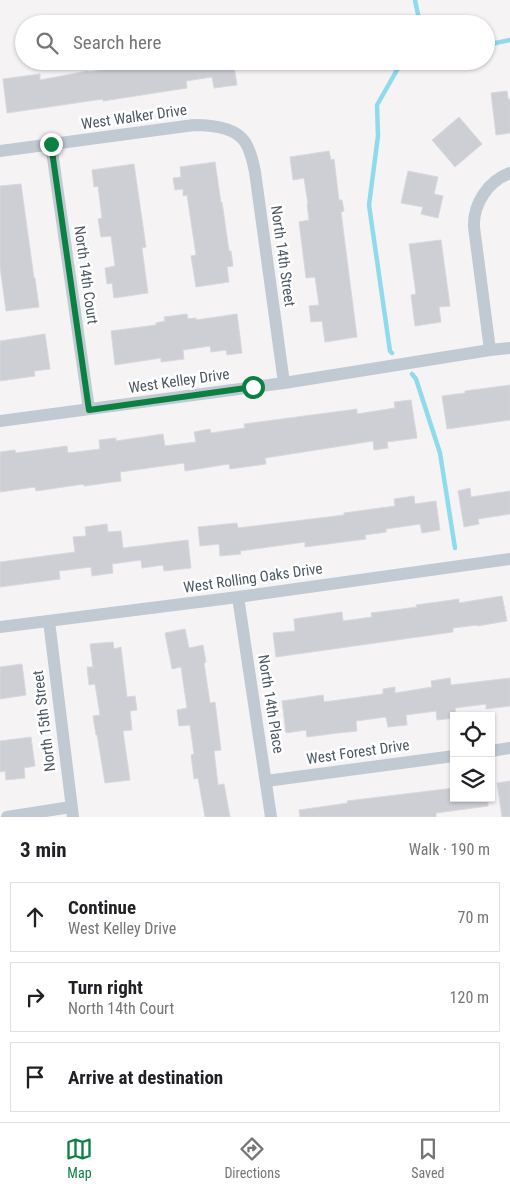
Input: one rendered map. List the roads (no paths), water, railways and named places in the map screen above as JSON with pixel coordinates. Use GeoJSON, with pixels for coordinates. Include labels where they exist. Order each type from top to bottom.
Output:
{"type":"FeatureCollection","features":[{"type":"Feature","properties":{"kind":"street","name":"West Walker Drive"},"geometry":{"type":"LineString","coordinates":[[0,151],[194,125],[214,126],[240,136]]}},
{"type":"Feature","properties":{"kind":"street","name":"North 14th Street"},"geometry":{"type":"LineString","coordinates":[[240,136],[250,152],[255,172],[284,383]]}},
{"type":"Feature","properties":{"kind":"street","name":"North 14th Court"},"geometry":{"type":"LineString","coordinates":[[51,144],[89,410]]}},
{"type":"Feature","properties":{"kind":"street"},"geometry":{"type":"LineString","coordinates":[[490,350],[473,217],[484,193],[497,180],[510,173]]}},
{"type":"Feature","properties":{"kind":"street","name":"West Kelley Drive"},"geometry":{"type":"LineString","coordinates":[[0,421],[284,383],[510,348]]}},
{"type":"Feature","properties":{"kind":"street","name":"West Rolling Oaks Drive"},"geometry":{"type":"LineString","coordinates":[[0,627],[238,597],[510,559]]}},
{"type":"Feature","properties":{"kind":"street","name":"North 14th Place"},"geometry":{"type":"LineString","coordinates":[[238,597],[270,817]]}},
{"type":"Feature","properties":{"kind":"street","name":"North 15th Street"},"geometry":{"type":"LineString","coordinates":[[49,621],[72,812]]}},
{"type":"Feature","properties":{"kind":"street"},"geometry":{"type":"LineString","coordinates":[[495,750],[510,748]]}},
{"type":"Feature","properties":{"kind":"street","name":"West Forest Drive"},"geometry":{"type":"LineString","coordinates":[[266,781],[450,757]]}},
{"type":"Feature","properties":{"kind":"street"},"geometry":{"type":"LineString","coordinates":[[7,817],[72,812]]}},
{"type":"Feature","properties":{"kind":"waterway"},"geometry":{"type":"LineString","coordinates":[[415,0],[418,15]]}},
{"type":"Feature","properties":{"kind":"waterway"},"geometry":{"type":"LineString","coordinates":[[495,43],[510,40]]}},
{"type":"Feature","properties":{"kind":"waterway"},"geometry":{"type":"LineString","coordinates":[[392,353],[390,351],[369,205],[378,136],[377,105],[397,70]]}},
{"type":"Feature","properties":{"kind":"waterway"},"geometry":{"type":"LineString","coordinates":[[412,374],[416,379],[440,453],[455,548]]}}]}
